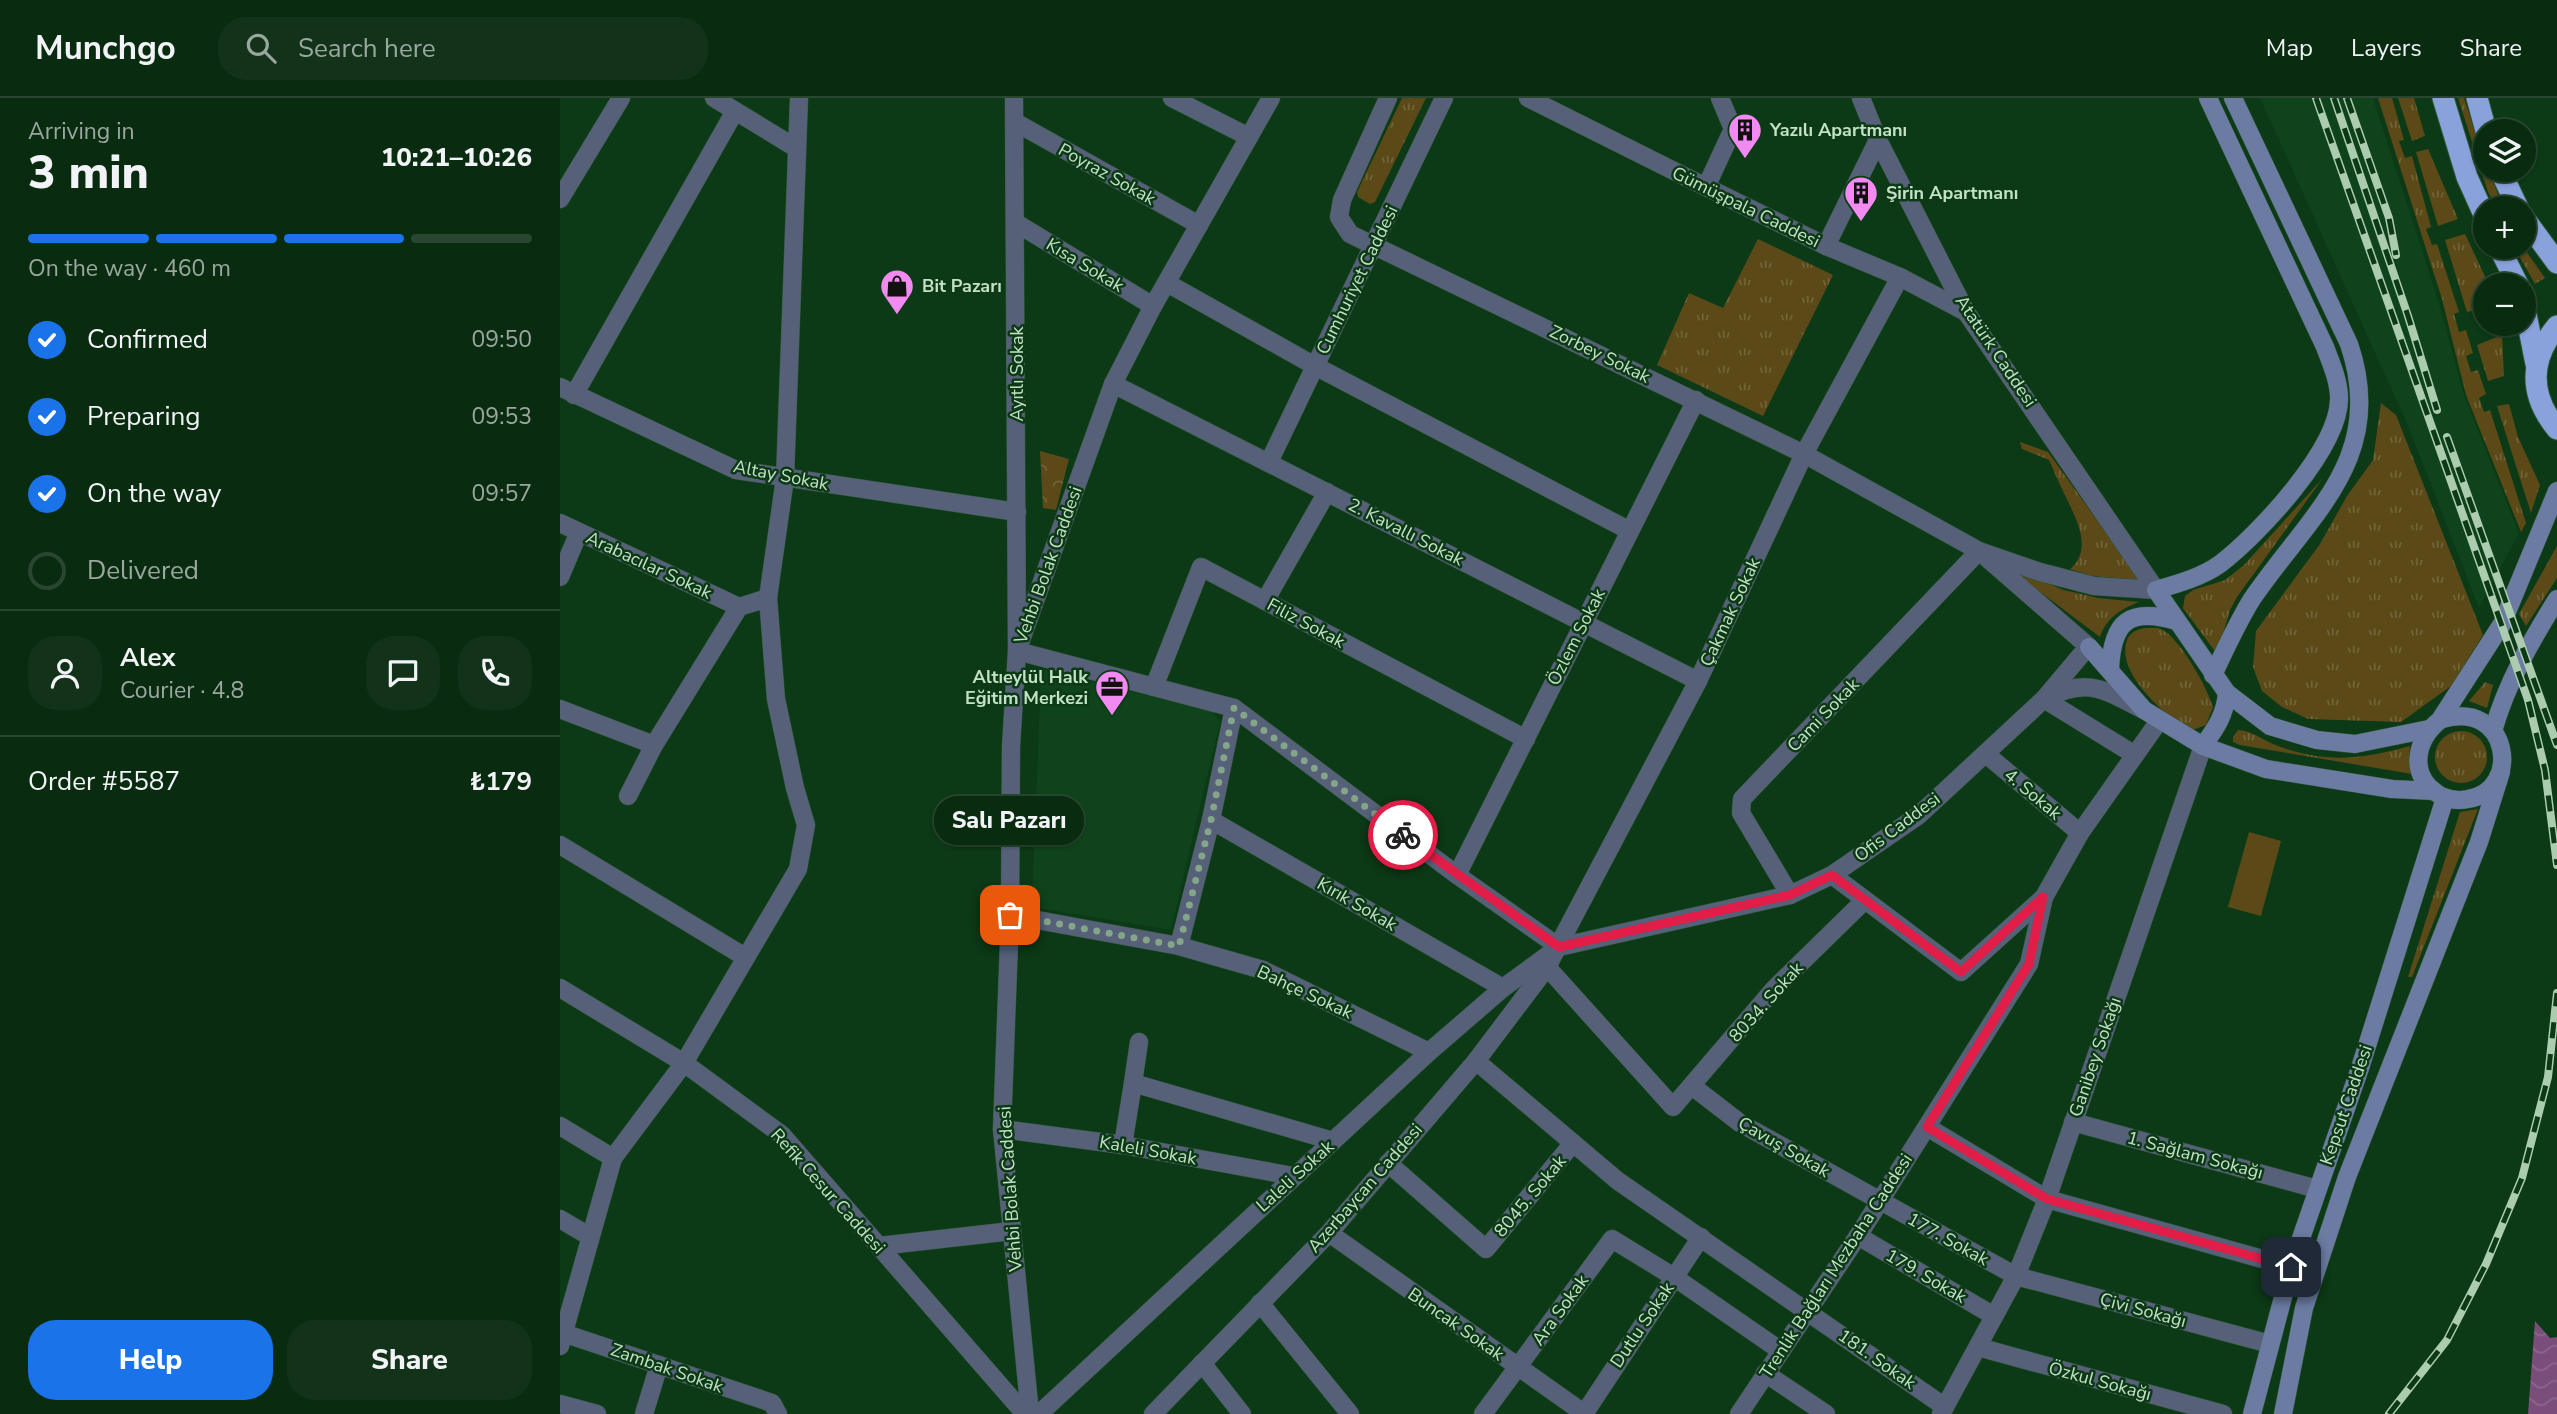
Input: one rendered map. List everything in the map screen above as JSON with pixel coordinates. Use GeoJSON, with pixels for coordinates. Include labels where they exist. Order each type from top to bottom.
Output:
{"type":"FeatureCollection","features":[{"type":"Feature","properties":{"kind":"highway"},"geometry":{"type":"LineString","coordinates":[[2443,98],[2467,177],[2476,196]]}},
{"type":"Feature","properties":{"kind":"highway"},"geometry":{"type":"LineString","coordinates":[[2477,98],[2483,119]]}},
{"type":"Feature","properties":{"kind":"highway"},"geometry":{"type":"LineString","coordinates":[[2536,234],[2557,263]]}},
{"type":"Feature","properties":{"kind":"highway"},"geometry":{"type":"LineString","coordinates":[[2536,366],[2544,342],[2557,326]]}},
{"type":"Feature","properties":{"kind":"highway"},"geometry":{"type":"LineString","coordinates":[[2530,336],[2536,366],[2536,391],[2545,414],[2557,429]]}},
{"type":"Feature","properties":{"kind":"main road"},"geometry":{"type":"LineString","coordinates":[[2085,651],[2110,670],[2152,715],[2203,746],[2266,769],[2439,794],[2458,800],[2472,799],[2484,793],[2494,784],[2501,772],[2502,750],[2493,731],[2482,721],[2469,716],[2454,716],[2435,725],[2355,744],[2317,740],[2270,726],[2227,693],[2156,590],[2219,565],[2252,535],[2314,465],[2327,443],[2339,399],[2334,371],[2325,347],[2208,98]]}},
{"type":"Feature","properties":{"kind":"main road"},"geometry":{"type":"LineString","coordinates":[[2213,675],[2252,600],[2342,476],[2353,449],[2361,414],[2359,380],[2349,344],[2232,98]]}},
{"type":"Feature","properties":{"kind":"main road"},"geometry":{"type":"LineString","coordinates":[[2439,794],[2424,781],[2419,768],[2421,742],[2502,624],[2557,491]]}},
{"type":"Feature","properties":{"kind":"main road"},"geometry":{"type":"LineString","coordinates":[[2493,731],[2502,698],[2524,652],[2557,599]]}},
{"type":"Feature","properties":{"kind":"main road"},"geometry":{"type":"LineString","coordinates":[[2110,670],[2111,645],[2119,628],[2129,620],[2153,614],[2177,621]]}},
{"type":"Feature","properties":{"kind":"main road","name":"Ganibey Sokağı"},"geometry":{"type":"LineString","coordinates":[[2203,746],[2220,723],[2227,693]]}},
{"type":"Feature","properties":{"kind":"main road","name":"Kepsut Caddesi"},"geometry":{"type":"LineString","coordinates":[[2283,1414],[2304,1308],[2347,1177],[2479,842],[2501,772]]}},
{"type":"Feature","properties":{"kind":"main road","name":"Kepsut Caddesi"},"geometry":{"type":"LineString","coordinates":[[2252,1414],[2291,1267],[2360,1068],[2439,794]]}},
{"type":"Feature","properties":{"kind":"street"},"geometry":{"type":"LineString","coordinates":[[561,196],[621,98]]}},
{"type":"Feature","properties":{"kind":"street"},"geometry":{"type":"LineString","coordinates":[[714,98],[796,148]]}},
{"type":"Feature","properties":{"kind":"street"},"geometry":{"type":"LineString","coordinates":[[562,1340],[564,1313],[613,1158],[684,1063],[798,869],[806,825],[795,788],[776,699],[768,598],[785,478],[799,98]]}},
{"type":"Feature","properties":{"kind":"street","name":"Ayıtlı Sokak"},"geometry":{"type":"LineString","coordinates":[[1014,98],[1017,650]]}},
{"type":"Feature","properties":{"kind":"street"},"geometry":{"type":"LineString","coordinates":[[1172,98],[1249,137]]}},
{"type":"Feature","properties":{"kind":"street","name":"Vehbi Bolak Caddesi"},"geometry":{"type":"LineString","coordinates":[[1030,1414],[1002,1129],[1010,915],[1011,746],[1017,650],[1113,384],[1153,306],[1271,98]]}},
{"type":"Feature","properties":{"kind":"street","name":"Zorbey Sokak"},"geometry":{"type":"LineString","coordinates":[[1388,98],[1342,200],[1339,217],[1350,234],[1804,454],[1979,551]]}},
{"type":"Feature","properties":{"kind":"street","name":"Cumhuriyet Caddesi"},"geometry":{"type":"LineString","coordinates":[[1269,463],[1444,98]]}},
{"type":"Feature","properties":{"kind":"street","name":"Gümüşpala Caddesi"},"geometry":{"type":"LineString","coordinates":[[1528,98],[1826,246],[1900,277],[1966,312]]}},
{"type":"Feature","properties":{"kind":"street"},"geometry":{"type":"LineString","coordinates":[[1706,187],[1732,129],[1720,98]]}},
{"type":"Feature","properties":{"kind":"street","name":"Atatürk Caddesi"},"geometry":{"type":"LineString","coordinates":[[1861,98],[1878,139],[1966,312],[2156,590]]}},
{"type":"Feature","properties":{"kind":"street"},"geometry":{"type":"LineString","coordinates":[[567,391],[735,111]]}},
{"type":"Feature","properties":{"kind":"street","name":"Poyraz Sokak"},"geometry":{"type":"LineString","coordinates":[[1014,122],[1199,225]]}},
{"type":"Feature","properties":{"kind":"street"},"geometry":{"type":"LineString","coordinates":[[1826,246],[1878,139]]}},
{"type":"Feature","properties":{"kind":"street","name":"Kısa Sokak"},"geometry":{"type":"LineString","coordinates":[[1016,223],[1153,306]]}},
{"type":"Feature","properties":{"kind":"street","name":"Çakmak Sokak"},"geometry":{"type":"LineString","coordinates":[[1559,947],[1698,681],[1804,454],[1900,277]]}},
{"type":"Feature","properties":{"kind":"street"},"geometry":{"type":"LineString","coordinates":[[1167,283],[1315,366],[1630,531]]}},
{"type":"Feature","properties":{"kind":"street","name":"2. Kavallı Sokak"},"geometry":{"type":"LineString","coordinates":[[1113,384],[1698,681]]}},
{"type":"Feature","properties":{"kind":"street","name":"Altay Sokak"},"geometry":{"type":"LineString","coordinates":[[567,391],[736,470],[1017,512]]}},
{"type":"Feature","properties":{"kind":"street","name":"Özlem Sokak"},"geometry":{"type":"LineString","coordinates":[[1457,875],[1696,400]]}},
{"type":"Feature","properties":{"kind":"street"},"geometry":{"type":"LineString","coordinates":[[1265,601],[1326,492]]}},
{"type":"Feature","properties":{"kind":"street","name":"Arabacılar Sokak"},"geometry":{"type":"LineString","coordinates":[[560,523],[738,607]]}},
{"type":"Feature","properties":{"kind":"street"},"geometry":{"type":"LineString","coordinates":[[560,577],[579,532]]}},
{"type":"Feature","properties":{"kind":"street"},"geometry":{"type":"LineString","coordinates":[[1979,551],[2040,572],[2094,586],[2156,590]]}},
{"type":"Feature","properties":{"kind":"street"},"geometry":{"type":"LineString","coordinates":[[1979,551],[2085,651]]}},
{"type":"Feature","properties":{"kind":"street","name":"Cami Sokak"},"geometry":{"type":"LineString","coordinates":[[1790,895],[1741,813],[1742,799],[1979,551]]}},
{"type":"Feature","properties":{"kind":"street","name":"Filiz Sokak"},"geometry":{"type":"LineString","coordinates":[[1154,687],[1201,567],[1526,739]]}},
{"type":"Feature","properties":{"kind":"street"},"geometry":{"type":"LineString","coordinates":[[628,796],[654,745],[738,607],[768,598]]}},
{"type":"Feature","properties":{"kind":"street"},"geometry":{"type":"LineString","coordinates":[[1017,650],[1234,708],[1457,875],[1559,947]]}},
{"type":"Feature","properties":{"kind":"street","name":"Ofis Caddesi"},"geometry":{"type":"LineString","coordinates":[[1559,947],[1790,895],[1832,875],[1919,815],[1987,755],[2044,699],[2085,651]]}},
{"type":"Feature","properties":{"kind":"street","name":"Ofis Caddesi"},"geometry":{"type":"LineString","coordinates":[[2044,699],[2064,689],[2101,688],[2152,715]]}},
{"type":"Feature","properties":{"kind":"street"},"geometry":{"type":"LineString","coordinates":[[2044,699],[2135,755]]}},
{"type":"Feature","properties":{"kind":"street"},"geometry":{"type":"LineString","coordinates":[[1179,946],[1211,820],[1234,708]]}},
{"type":"Feature","properties":{"kind":"street"},"geometry":{"type":"LineString","coordinates":[[560,709],[654,745]]}},
{"type":"Feature","properties":{"kind":"street","name":"Trenlik Bağları Mezbaha Caddesi"},"geometry":{"type":"LineString","coordinates":[[1739,1414],[1858,1236],[2029,964],[2043,897],[2080,833],[2135,755],[2152,715]]}},
{"type":"Feature","properties":{"kind":"street","name":"Ganibey Sokağı"},"geometry":{"type":"LineString","coordinates":[[1943,1410],[2016,1276],[2047,1199],[2203,746]]}},
{"type":"Feature","properties":{"kind":"street","name":"4. Sokak"},"geometry":{"type":"LineString","coordinates":[[1987,755],[2080,833]]}},
{"type":"Feature","properties":{"kind":"street","name":"Kırık Sokak"},"geometry":{"type":"LineString","coordinates":[[1211,820],[1503,988]]}},
{"type":"Feature","properties":{"kind":"street"},"geometry":{"type":"LineString","coordinates":[[560,845],[745,957]]}},
{"type":"Feature","properties":{"kind":"street"},"geometry":{"type":"LineString","coordinates":[[1832,875],[1961,972],[2043,897]]}},
{"type":"Feature","properties":{"kind":"street","name":"8034. Sokak"},"geometry":{"type":"LineString","coordinates":[[1547,967],[1672,1107],[1774,989],[1865,900]]}},
{"type":"Feature","properties":{"kind":"street","name":"Bahçe Sokak"},"geometry":{"type":"LineString","coordinates":[[1010,915],[1179,946],[1263,970],[1429,1052]]}},
{"type":"Feature","properties":{"kind":"street","name":"Azerbaycan Caddesi"},"geometry":{"type":"LineString","coordinates":[[1153,1414],[1329,1233],[1476,1061],[1559,947]]}},
{"type":"Feature","properties":{"kind":"street","name":"Laleli Sokak"},"geometry":{"type":"LineString","coordinates":[[1039,1414],[1429,1052],[1503,988],[1559,947]]}},
{"type":"Feature","properties":{"kind":"street","name":"Refik Cesur Caddesi"},"geometry":{"type":"LineString","coordinates":[[560,988],[684,1063],[782,1135],[1025,1414]]}},
{"type":"Feature","properties":{"kind":"street"},"geometry":{"type":"LineString","coordinates":[[1123,1145],[1139,1042]]}},
{"type":"Feature","properties":{"kind":"street","name":"181. Sokak"},"geometry":{"type":"LineString","coordinates":[[1476,1061],[1618,1181],[1808,1311],[1943,1410]]}},
{"type":"Feature","properties":{"kind":"street"},"geometry":{"type":"LineString","coordinates":[[1133,1083],[1334,1141]]}},
{"type":"Feature","properties":{"kind":"street","name":"Çavuş Sokak"},"geometry":{"type":"LineString","coordinates":[[1692,1086],[1740,1123],[1879,1201]]}},
{"type":"Feature","properties":{"kind":"street","name":"1. Sağlam Sokağı"},"geometry":{"type":"LineString","coordinates":[[2073,1122],[2317,1189]]}},
{"type":"Feature","properties":{"kind":"street"},"geometry":{"type":"LineString","coordinates":[[560,1126],[613,1158]]}},
{"type":"Feature","properties":{"kind":"street"},"geometry":{"type":"LineString","coordinates":[[1927,1127],[2047,1199],[2291,1267]]}},
{"type":"Feature","properties":{"kind":"street","name":"Kaleli Sokak"},"geometry":{"type":"LineString","coordinates":[[1002,1129],[1123,1145],[1293,1176]]}},
{"type":"Feature","properties":{"kind":"street","name":"8045. Sokak"},"geometry":{"type":"LineString","coordinates":[[1388,1163],[1486,1249],[1573,1143]]}},
{"type":"Feature","properties":{"kind":"street","name":"177. Sokak"},"geometry":{"type":"LineString","coordinates":[[1879,1201],[2016,1276]]}},
{"type":"Feature","properties":{"kind":"street"},"geometry":{"type":"LineString","coordinates":[[560,1219],[589,1236]]}},
{"type":"Feature","properties":{"kind":"street"},"geometry":{"type":"LineString","coordinates":[[879,1246],[1012,1231]]}},
{"type":"Feature","properties":{"kind":"street","name":"Buncak Sokak"},"geometry":{"type":"LineString","coordinates":[[1329,1233],[1584,1414]]}},
{"type":"Feature","properties":{"kind":"street","name":"179. Sokak"},"geometry":{"type":"LineString","coordinates":[[1858,1236],[1994,1316]]}},
{"type":"Feature","properties":{"kind":"street","name":"Dutlu Sokak"},"geometry":{"type":"LineString","coordinates":[[1584,1414],[1701,1237]]}},
{"type":"Feature","properties":{"kind":"street","name":"Ara Sokak"},"geometry":{"type":"LineString","coordinates":[[1483,1414],[1612,1239],[1674,1278]]}},
{"type":"Feature","properties":{"kind":"street","name":"Çivi Sokağı"},"geometry":{"type":"LineString","coordinates":[[2016,1276],[2270,1343]]}},
{"type":"Feature","properties":{"kind":"street"},"geometry":{"type":"LineString","coordinates":[[1674,1278],[1781,1351]]}},
{"type":"Feature","properties":{"kind":"street"},"geometry":{"type":"LineString","coordinates":[[1260,1303],[1350,1414]]}},
{"type":"Feature","properties":{"kind":"street","name":"Zambak Sokak"},"geometry":{"type":"LineString","coordinates":[[562,1340],[659,1365],[775,1409]]}},
{"type":"Feature","properties":{"kind":"street","name":"Özkul Sokağı"},"geometry":{"type":"LineString","coordinates":[[1978,1347],[2223,1414]]}},
{"type":"Feature","properties":{"kind":"street"},"geometry":{"type":"LineString","coordinates":[[1202,1363],[1242,1414]]}},
{"type":"Feature","properties":{"kind":"street"},"geometry":{"type":"LineString","coordinates":[[644,1414],[659,1365]]}},
{"type":"Feature","properties":{"kind":"street"},"geometry":{"type":"LineString","coordinates":[[1765,1373],[1826,1414]]}},
{"type":"Feature","properties":{"kind":"street"},"geometry":{"type":"LineString","coordinates":[[560,1404],[597,1414]]}},
{"type":"Feature","properties":{"kind":"shaded area"},"geometry":{"type":"Polygon","coordinates":[[[2260,98],[2373,98],[2438,300],[2464,395],[2519,533],[2479,608],[2409,428],[2260,98]]]}},
{"type":"Feature","properties":{"kind":"shaded area"},"geometry":{"type":"Polygon","coordinates":[[[1041,669],[1213,712],[1220,722],[1171,930],[1032,907],[1041,669]]]}},
{"type":"Feature","properties":{"kind":"green space"},"geometry":{"type":"Polygon","coordinates":[[[1402,98],[1426,98],[1375,202],[1370,204],[1358,197],[1357,192],[1402,98]]]}},
{"type":"Feature","properties":{"kind":"green space"},"geometry":{"type":"Polygon","coordinates":[[[2378,98],[2392,98],[2404,140],[2399,141],[2405,158],[2412,156],[2431,227],[2426,229],[2432,245],[2437,244],[2459,312],[2454,314],[2459,332],[2466,330],[2473,353],[2466,356],[2471,372],[2478,370],[2486,394],[2479,398],[2484,412],[2490,410],[2526,523],[2521,532],[2466,395],[2442,299],[2378,98]]]}},
{"type":"Feature","properties":{"kind":"green space"},"geometry":{"type":"Polygon","coordinates":[[[2398,98],[2414,98],[2425,136],[2412,141],[2398,98]]]}},
{"type":"Feature","properties":{"kind":"green space"},"geometry":{"type":"Polygon","coordinates":[[[2458,98],[2464,98],[2473,126],[2473,145],[2458,98]]]}},
{"type":"Feature","properties":{"kind":"green space"},"geometry":{"type":"Polygon","coordinates":[[[2428,149],[2458,219],[2438,226],[2416,152],[2428,149]]]}},
{"type":"Feature","properties":{"kind":"green space"},"geometry":{"type":"Polygon","coordinates":[[[2485,182],[2493,182],[2499,196],[2490,196],[2485,182]]]}},
{"type":"Feature","properties":{"kind":"green space"},"geometry":{"type":"Polygon","coordinates":[[[2465,234],[2473,251],[2473,259],[2477,259],[2483,273],[2473,273],[2473,311],[2467,312],[2445,240],[2465,234]]]}},
{"type":"Feature","properties":{"kind":"green space"},"geometry":{"type":"Polygon","coordinates":[[[1758,239],[1833,275],[1763,416],[1657,365],[1689,293],[1723,308],[1758,239]]]}},
{"type":"Feature","properties":{"kind":"green space"},"geometry":{"type":"Polygon","coordinates":[[[2521,259],[2532,259],[2545,278],[2536,283],[2536,273],[2529,273],[2521,259]]]}},
{"type":"Feature","properties":{"kind":"green space"},"geometry":{"type":"Polygon","coordinates":[[[2502,336],[2504,376],[2488,381],[2477,345],[2502,336]]]}},
{"type":"Feature","properties":{"kind":"green space"},"geometry":{"type":"Polygon","coordinates":[[[2381,403],[2396,415],[2483,635],[2451,686],[2401,722],[2308,719],[2282,707],[2262,691],[2253,667],[2256,631],[2320,544],[2347,496],[2373,460],[2381,403]]]}},
{"type":"Feature","properties":{"kind":"green space"},"geometry":{"type":"Polygon","coordinates":[[[2509,404],[2518,437],[2540,485],[2531,513],[2497,406],[2509,404]]]}},
{"type":"Feature","properties":{"kind":"green space"},"geometry":{"type":"Polygon","coordinates":[[[2020,442],[2048,452],[2140,580],[2092,576],[2070,569],[2081,551],[2082,541],[2077,521],[2049,460],[2022,449],[2020,442]]]}},
{"type":"Feature","properties":{"kind":"green space"},"geometry":{"type":"Polygon","coordinates":[[[1040,451],[1069,459],[1056,510],[1043,508],[1040,451]]]}},
{"type":"Feature","properties":{"kind":"green space"},"geometry":{"type":"Polygon","coordinates":[[[2323,478],[2237,597],[2230,610],[2217,654],[2183,608],[2185,596],[2193,590],[2225,580],[2244,565],[2323,478]]]}},
{"type":"Feature","properties":{"kind":"green space"},"geometry":{"type":"Polygon","coordinates":[[[2557,546],[2557,578],[2526,626],[2519,614],[2557,546]]]}},
{"type":"Feature","properties":{"kind":"green space"},"geometry":{"type":"Polygon","coordinates":[[[2007,567],[2064,590],[2098,598],[2139,602],[2115,615],[2100,637],[2007,567]]]}},
{"type":"Feature","properties":{"kind":"green space"},"geometry":{"type":"Polygon","coordinates":[[[2145,628],[2159,628],[2168,634],[2192,664],[2213,707],[2206,725],[2183,729],[2135,680],[2126,656],[2126,644],[2132,633],[2145,628]]]}},
{"type":"Feature","properties":{"kind":"green space"},"geometry":{"type":"Polygon","coordinates":[[[2485,682],[2493,685],[2487,708],[2469,701],[2485,682]]]}},
{"type":"Feature","properties":{"kind":"green space"},"geometry":{"type":"Polygon","coordinates":[[[2238,730],[2296,752],[2328,757],[2376,754],[2410,746],[2412,774],[2240,745],[2233,742],[2238,730]]]}},
{"type":"Feature","properties":{"kind":"green space"},"geometry":{"type":"Polygon","coordinates":[[[2461,731],[2480,738],[2487,757],[2480,776],[2461,783],[2442,776],[2435,757],[2442,738],[2461,731]]]}},
{"type":"Feature","properties":{"kind":"green space"},"geometry":{"type":"Polygon","coordinates":[[[2478,809],[2412,977],[2408,977],[2460,812],[2478,809]]]}},
{"type":"Feature","properties":{"kind":"green space"},"geometry":{"type":"Polygon","coordinates":[[[2249,832],[2281,841],[2261,916],[2228,907],[2249,832]]]}},
{"type":"Feature","properties":{"kind":"water"},"geometry":{"type":"Polygon","coordinates":[[[2535,1321],[2550,1338],[2557,1337],[2557,1414],[2528,1414],[2535,1321]]]}},
{"type":"Feature","properties":{"kind":"railway"},"geometry":{"type":"LineString","coordinates":[[2316,98],[2528,700],[2545,770],[2557,865]]}},
{"type":"Feature","properties":{"kind":"railway"},"geometry":{"type":"LineString","coordinates":[[2334,98],[2437,410]]}},
{"type":"Feature","properties":{"kind":"railway"},"geometry":{"type":"LineString","coordinates":[[2347,98],[2389,218],[2396,255]]}},
{"type":"Feature","properties":{"kind":"railway"},"geometry":{"type":"LineString","coordinates":[[2447,437],[2557,745]]}},
{"type":"Feature","properties":{"kind":"railway"},"geometry":{"type":"LineString","coordinates":[[2389,1414],[2447,1340],[2486,1264],[2522,1178],[2548,1077],[2557,993]]}},
{"type":"Feature","properties":{"kind":"way so far"},"geometry":{"type":"LineString","coordinates":[[1010,915],[1179,946],[1211,820],[1234,708],[1403,835]]}},
{"type":"Feature","properties":{"kind":"place","name":"Yazılı Apartmanı"},"geometry":{"type":"Point","coordinates":[1745,160]}},
{"type":"Feature","properties":{"kind":"place","name":"Şirin Apartmanı"},"geometry":{"type":"Point","coordinates":[1861,223]}},
{"type":"Feature","properties":{"kind":"place","name":"Bit Pazarı"},"geometry":{"type":"Point","coordinates":[897,316]}},
{"type":"Feature","properties":{"kind":"place","name":"Altıeylül Halk Eğitim Merkezi"},"geometry":{"type":"Point","coordinates":[1112,717]}},
{"type":"Feature","properties":{"kind":"place","name":"Salı Pazarı"},"geometry":{"type":"Point","coordinates":[1010,915]}},
{"type":"Feature","properties":{"kind":"route"},"geometry":{"type":"LineString","coordinates":[[1403,835],[1559,947],[1790,895],[1832,875],[1961,972],[2043,897],[2029,964],[1927,1127],[2047,1199],[2291,1267]]}}]}
